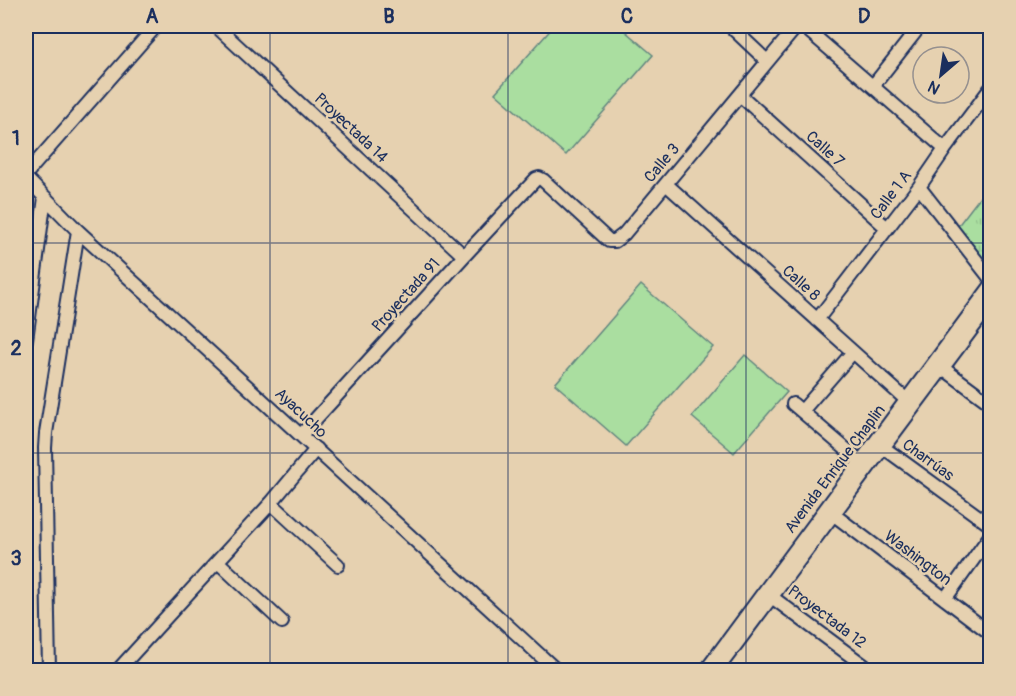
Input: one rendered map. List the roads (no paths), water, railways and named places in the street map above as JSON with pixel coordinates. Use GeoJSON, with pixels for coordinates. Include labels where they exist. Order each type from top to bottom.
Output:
{"type":"FeatureCollection","features":[{"type":"Feature","properties":{"kind":"street"},"geometry":{"type":"LineString","coordinates":[[26,176],[156,26]]}},
{"type":"Feature","properties":{"kind":"street","name":"Proyectada 14"},"geometry":{"type":"LineString","coordinates":[[216,26],[464,256]]}},
{"type":"Feature","properties":{"kind":"street"},"geometry":{"type":"LineString","coordinates":[[730,26],[767,61]]}},
{"type":"Feature","properties":{"kind":"street","name":"Calle 3"},"geometry":{"type":"LineString","coordinates":[[536,179],[543,180],[609,241],[615,241],[624,234],[798,26]]}},
{"type":"Feature","properties":{"kind":"street"},"geometry":{"type":"LineString","coordinates":[[803,26],[945,150]]}},
{"type":"Feature","properties":{"kind":"street"},"geometry":{"type":"LineString","coordinates":[[873,86],[920,26]]}},
{"type":"Feature","properties":{"kind":"street","name":"Calle 1 A"},"geometry":{"type":"LineString","coordinates":[[817,320],[919,187],[990,89]]}},
{"type":"Feature","properties":{"kind":"street","name":"Calle 7"},"geometry":{"type":"LineString","coordinates":[[740,95],[887,228]]}},
{"type":"Feature","properties":{"kind":"street","name":"Ayacucho"},"geometry":{"type":"LineString","coordinates":[[26,176],[78,231],[555,670]]}},
{"type":"Feature","properties":{"kind":"street","name":"Proyectada 91"},"geometry":{"type":"LineString","coordinates":[[301,435],[536,179]]}},
{"type":"Feature","properties":{"kind":"street","name":"Calle 8"},"geometry":{"type":"LineString","coordinates":[[666,183],[911,403]]}},
{"type":"Feature","properties":{"kind":"street"},"geometry":{"type":"LineString","coordinates":[[919,187],[990,278]]}},
{"type":"Feature","properties":{"kind":"street"},"geometry":{"type":"LineString","coordinates":[[26,340],[45,198]]}},
{"type":"Feature","properties":{"kind":"street"},"geometry":{"type":"LineString","coordinates":[[49,670],[45,448],[78,231]]}},
{"type":"Feature","properties":{"kind":"street","name":"Avenida Enrique Chaplin"},"geometry":{"type":"LineString","coordinates":[[706,670],[768,594],[880,445],[939,365],[990,287]]}},
{"type":"Feature","properties":{"kind":"street","name":"Avenida Enrique Chaplin"},"geometry":{"type":"LineString","coordinates":[[939,365],[990,305]]}},
{"type":"Feature","properties":{"kind":"street"},"geometry":{"type":"LineString","coordinates":[[853,352],[798,407],[861,462]]}},
{"type":"Feature","properties":{"kind":"street"},"geometry":{"type":"LineString","coordinates":[[939,365],[990,403]]}},
{"type":"Feature","properties":{"kind":"street","name":"Avenida Enrique Chaplin"},"geometry":{"type":"LineString","coordinates":[[829,512],[861,462],[880,445]]}},
{"type":"Feature","properties":{"kind":"street","name":"Charrúas"},"geometry":{"type":"LineString","coordinates":[[880,445],[990,525]]}},
{"type":"Feature","properties":{"kind":"street"},"geometry":{"type":"LineString","coordinates":[[118,670],[271,503],[316,449]]}},
{"type":"Feature","properties":{"kind":"street"},"geometry":{"type":"LineString","coordinates":[[271,503],[338,565]]}},
{"type":"Feature","properties":{"kind":"street","name":"Washington"},"geometry":{"type":"LineString","coordinates":[[829,512],[990,633]]}},
{"type":"Feature","properties":{"kind":"street"},"geometry":{"type":"LineString","coordinates":[[945,599],[990,536]]}},
{"type":"Feature","properties":{"kind":"street"},"geometry":{"type":"LineString","coordinates":[[218,562],[282,622]]}},
{"type":"Feature","properties":{"kind":"street","name":"Avenida Enrique Chaplin"},"geometry":{"type":"LineString","coordinates":[[717,670],[768,594]]}},
{"type":"Feature","properties":{"kind":"street","name":"Proyectada 12"},"geometry":{"type":"LineString","coordinates":[[768,594],[870,670]]}}]}
